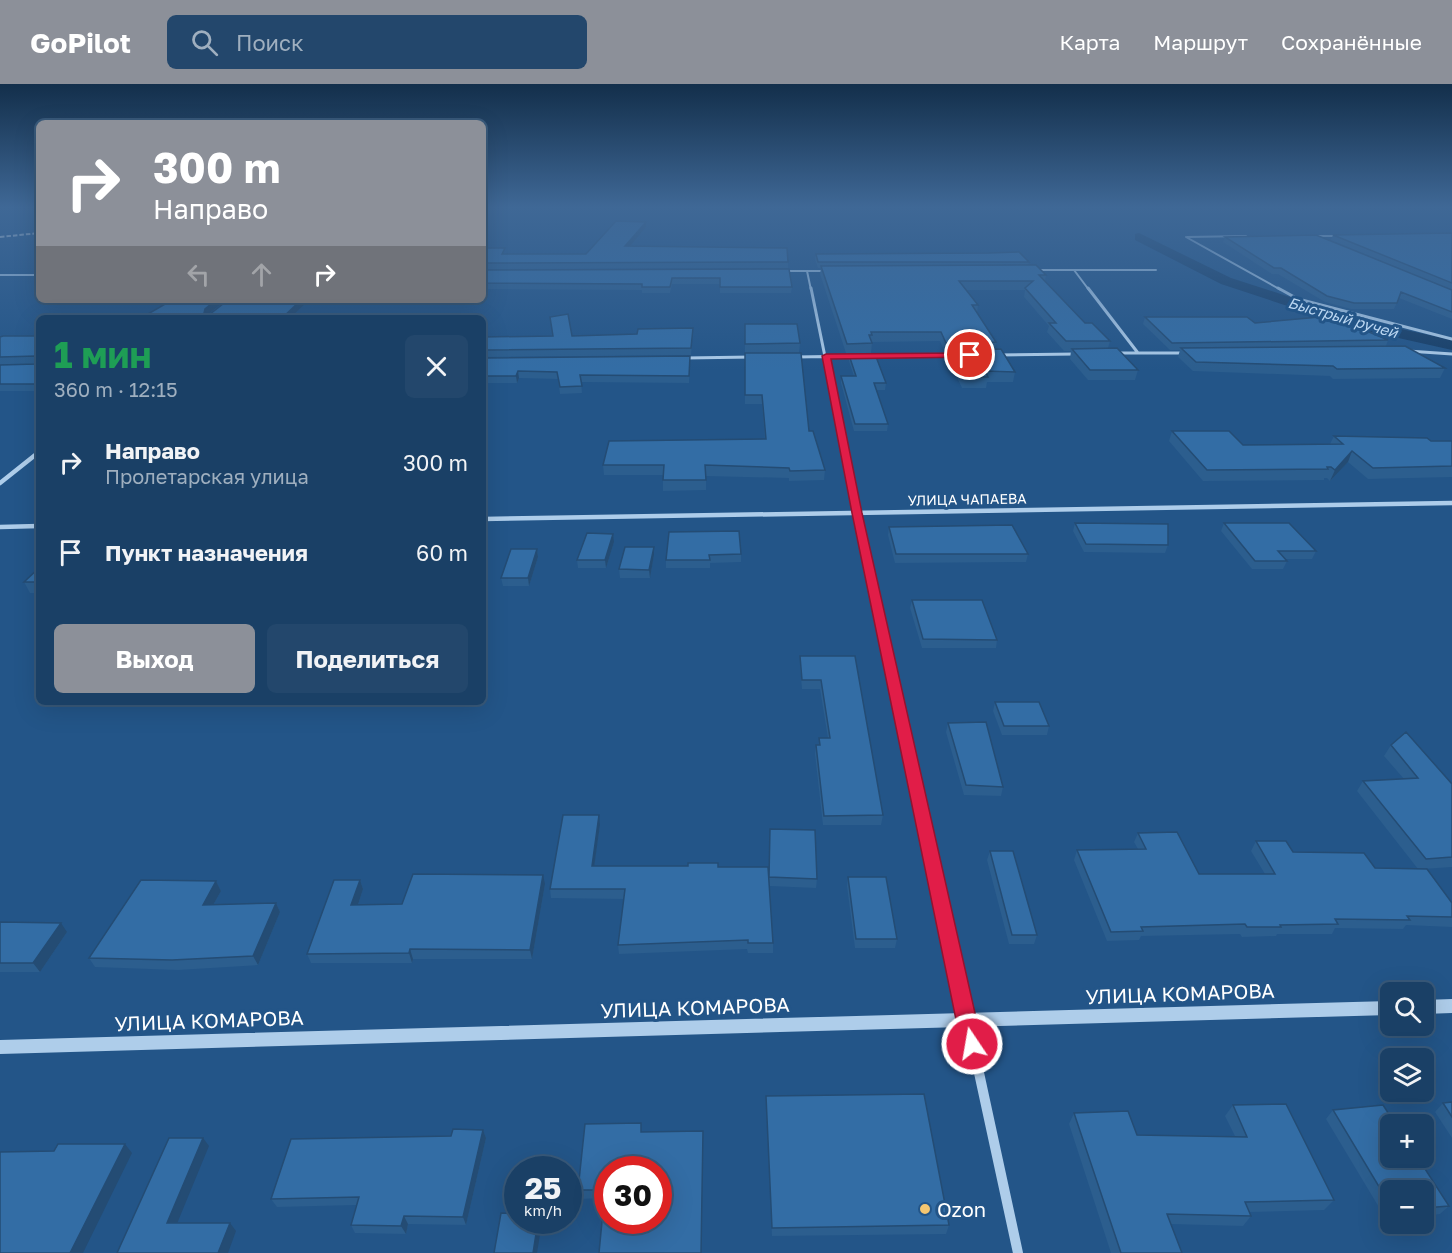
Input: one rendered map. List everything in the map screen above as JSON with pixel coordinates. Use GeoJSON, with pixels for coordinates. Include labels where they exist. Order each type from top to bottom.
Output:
{"type":"FeatureCollection","features":[{"type":"Feature","properties":{"kind":"street"},"geometry":{"type":"LineString","coordinates":[[1231,262],[1298,298],[1452,339]]}},
{"type":"Feature","properties":{"kind":"street"},"geometry":{"type":"LineString","coordinates":[[1027,270],[1156,270]]}},
{"type":"Feature","properties":{"kind":"street"},"geometry":{"type":"LineString","coordinates":[[1074,270],[1138,353]]}},
{"type":"Feature","properties":{"kind":"street"},"geometry":{"type":"LineString","coordinates":[[784,271],[830,271]]}},
{"type":"Feature","properties":{"kind":"street"},"geometry":{"type":"LineString","coordinates":[[807,271],[857,513],[1018,1253]]}},
{"type":"Feature","properties":{"kind":"street"},"geometry":{"type":"LineString","coordinates":[[0,275],[36,275]]}},
{"type":"Feature","properties":{"kind":"street"},"geometry":{"type":"LineString","coordinates":[[1399,351],[1435,351],[1452,354]]}},
{"type":"Feature","properties":{"kind":"street"},"geometry":{"type":"LineString","coordinates":[[1102,353],[1197,352]]}},
{"type":"Feature","properties":{"kind":"street"},"geometry":{"type":"LineString","coordinates":[[994,355],[1078,354]]}},
{"type":"Feature","properties":{"kind":"street"},"geometry":{"type":"LineString","coordinates":[[791,357],[958,355]]}},
{"type":"Feature","properties":{"kind":"street"},"geometry":{"type":"LineString","coordinates":[[684,358],[755,357]]}},
{"type":"Feature","properties":{"kind":"street"},"geometry":{"type":"LineString","coordinates":[[0,483],[36,454]]}},
{"type":"Feature","properties":{"kind":"street","name":"УЛИЦА ЧАПАЕВА"},"geometry":{"type":"LineString","coordinates":[[486,519],[1452,502]]}},
{"type":"Feature","properties":{"kind":"street"},"geometry":{"type":"LineString","coordinates":[[0,526],[36,526]]}},
{"type":"Feature","properties":{"kind":"street"},"geometry":{"type":"LineString","coordinates":[[1434,1007],[1452,1006]]}},
{"type":"Feature","properties":{"kind":"street","name":"УЛИЦА КОМАРОВА"},"geometry":{"type":"LineString","coordinates":[[0,1047],[1380,1008]]}},
{"type":"Feature","properties":{"kind":"building"},"geometry":{"type":"Polygon","coordinates":[[[486,262],[788,262],[486,263],[486,262]]]}},
{"type":"Feature","properties":{"kind":"building"},"geometry":{"type":"Polygon","coordinates":[[[818,262],[1029,262],[818,262],[818,262]]]}},
{"type":"Feature","properties":{"kind":"building"},"geometry":{"type":"Polygon","coordinates":[[[1264,262],[1382,262],[1452,290],[1452,312],[1401,292],[1397,303],[1354,303],[1327,296],[1281,268],[1274,268],[1264,262]]]}},
{"type":"Feature","properties":{"kind":"building"},"geometry":{"type":"Polygon","coordinates":[[[1399,262],[1452,262],[1452,283],[1399,262]]]}},
{"type":"Feature","properties":{"kind":"building"},"geometry":{"type":"Polygon","coordinates":[[[1036,265],[1046,275],[1039,275],[1085,323],[1092,323],[1110,341],[1066,341],[1049,323],[1056,323],[1025,288],[1033,281],[959,281],[978,305],[972,305],[996,342],[946,343],[941,332],[871,332],[872,335],[869,335],[872,343],[847,344],[821,266],[1036,265]]]}},
{"type":"Feature","properties":{"kind":"building"},"geometry":{"type":"Polygon","coordinates":[[[789,269],[792,287],[720,287],[720,278],[672,278],[670,287],[642,287],[642,284],[486,283],[486,270],[789,269]]]}},
{"type":"Feature","properties":{"kind":"building"},"geometry":{"type":"Polygon","coordinates":[[[167,303],[212,303],[205,309],[204,313],[209,315],[146,315],[167,303]]]}},
{"type":"Feature","properties":{"kind":"building"},"geometry":{"type":"Polygon","coordinates":[[[224,303],[298,303],[285,315],[209,315],[224,303]]]}},
{"type":"Feature","properties":{"kind":"building"},"geometry":{"type":"Polygon","coordinates":[[[568,314],[572,336],[637,334],[638,329],[693,328],[691,348],[486,350],[486,337],[553,336],[550,317],[568,314]]]}},
{"type":"Feature","properties":{"kind":"building"},"geometry":{"type":"Polygon","coordinates":[[[1331,316],[1388,340],[1172,343],[1145,317],[1247,317],[1255,323],[1331,316]]]}},
{"type":"Feature","properties":{"kind":"building"},"geometry":{"type":"Polygon","coordinates":[[[745,324],[797,324],[800,343],[745,344],[745,324]]]}},
{"type":"Feature","properties":{"kind":"building"},"geometry":{"type":"Polygon","coordinates":[[[36,336],[36,356],[0,357],[0,337],[36,336]]]}},
{"type":"Feature","properties":{"kind":"building"},"geometry":{"type":"Polygon","coordinates":[[[1405,346],[1445,368],[1337,369],[1333,366],[1196,362],[1181,348],[1405,346]]]}},
{"type":"Feature","properties":{"kind":"building"},"geometry":{"type":"Polygon","coordinates":[[[1117,348],[1138,370],[1090,370],[1072,349],[1117,348]]]}},
{"type":"Feature","properties":{"kind":"building"},"geometry":{"type":"Polygon","coordinates":[[[1001,349],[1015,372],[985,371],[988,377],[963,377],[950,350],[1001,349]]]}},
{"type":"Feature","properties":{"kind":"building"},"geometry":{"type":"Polygon","coordinates":[[[745,353],[801,353],[809,431],[813,431],[825,470],[790,471],[789,468],[705,465],[706,480],[663,480],[664,465],[603,465],[609,441],[766,439],[762,395],[745,395],[745,353]]]}},
{"type":"Feature","properties":{"kind":"building"},"geometry":{"type":"Polygon","coordinates":[[[875,354],[886,383],[874,383],[888,424],[855,424],[841,376],[856,376],[849,355],[875,354]]]}},
{"type":"Feature","properties":{"kind":"building"},"geometry":{"type":"Polygon","coordinates":[[[690,356],[689,376],[580,375],[582,386],[560,387],[557,372],[518,371],[516,376],[486,376],[486,358],[690,356]]]}},
{"type":"Feature","properties":{"kind":"building"},"geometry":{"type":"Polygon","coordinates":[[[36,364],[36,384],[0,384],[0,365],[36,364]]]}},
{"type":"Feature","properties":{"kind":"building"},"geometry":{"type":"Polygon","coordinates":[[[1172,431],[1229,431],[1243,445],[1343,444],[1334,436],[1427,438],[1431,441],[1452,441],[1452,466],[1373,468],[1352,451],[1335,470],[1327,467],[1328,469],[1207,470],[1172,431]]]}},
{"type":"Feature","properties":{"kind":"building"},"geometry":{"type":"Polygon","coordinates":[[[1075,523],[1168,524],[1168,545],[1086,544],[1075,523]]]}},
{"type":"Feature","properties":{"kind":"building"},"geometry":{"type":"Polygon","coordinates":[[[1224,523],[1289,523],[1316,551],[1278,551],[1287,561],[1255,561],[1224,523]]]}},
{"type":"Feature","properties":{"kind":"building"},"geometry":{"type":"Polygon","coordinates":[[[1012,525],[1028,554],[896,554],[889,527],[1012,525]]]}},
{"type":"Feature","properties":{"kind":"building"},"geometry":{"type":"Polygon","coordinates":[[[739,531],[741,554],[709,555],[710,560],[666,560],[669,532],[739,531]]]}},
{"type":"Feature","properties":{"kind":"building"},"geometry":{"type":"Polygon","coordinates":[[[587,533],[613,534],[605,560],[577,560],[587,533]]]}},
{"type":"Feature","properties":{"kind":"building"},"geometry":{"type":"Polygon","coordinates":[[[625,547],[654,547],[649,570],[619,569],[625,547]]]}},
{"type":"Feature","properties":{"kind":"building"},"geometry":{"type":"Polygon","coordinates":[[[511,549],[537,549],[528,578],[501,578],[511,549]]]}},
{"type":"Feature","properties":{"kind":"building"},"geometry":{"type":"Polygon","coordinates":[[[36,571],[36,582],[24,582],[36,571]]]}},
{"type":"Feature","properties":{"kind":"building"},"geometry":{"type":"Polygon","coordinates":[[[912,600],[982,600],[997,640],[923,639],[912,600]]]}},
{"type":"Feature","properties":{"kind":"building"},"geometry":{"type":"Polygon","coordinates":[[[800,656],[855,656],[883,815],[824,816],[816,745],[820,745],[819,738],[830,738],[821,680],[802,680],[800,656]]]}},
{"type":"Feature","properties":{"kind":"building"},"geometry":{"type":"Polygon","coordinates":[[[995,702],[1039,702],[1049,726],[1004,726],[995,702]]]}},
{"type":"Feature","properties":{"kind":"building"},"geometry":{"type":"Polygon","coordinates":[[[986,722],[1003,787],[966,785],[948,723],[986,722]]]}},
{"type":"Feature","properties":{"kind":"building"},"geometry":{"type":"Polygon","coordinates":[[[1406,732],[1452,784],[1452,857],[1426,859],[1363,781],[1418,778],[1391,745],[1406,732]]]}},
{"type":"Feature","properties":{"kind":"building"},"geometry":{"type":"Polygon","coordinates":[[[563,815],[599,815],[592,866],[688,866],[688,863],[718,863],[718,867],[768,867],[773,943],[748,943],[748,940],[618,945],[625,889],[550,889],[563,815]]]}},
{"type":"Feature","properties":{"kind":"building"},"geometry":{"type":"Polygon","coordinates":[[[770,829],[815,830],[817,879],[769,877],[770,829]]]}},
{"type":"Feature","properties":{"kind":"building"},"geometry":{"type":"Polygon","coordinates":[[[1177,832],[1199,874],[1275,874],[1256,841],[1286,841],[1293,852],[1364,853],[1375,868],[1427,869],[1452,903],[1452,917],[1407,916],[1410,920],[1335,919],[1338,924],[1280,925],[1281,927],[1247,927],[1245,924],[1141,927],[1143,931],[1111,932],[1077,850],[1146,849],[1138,833],[1177,832]]]}},
{"type":"Feature","properties":{"kind":"building"},"geometry":{"type":"Polygon","coordinates":[[[990,851],[1013,851],[1037,935],[1012,935],[990,851]]]}},
{"type":"Feature","properties":{"kind":"building"},"geometry":{"type":"Polygon","coordinates":[[[413,874],[543,875],[530,950],[410,949],[409,953],[307,954],[334,880],[360,880],[351,905],[402,904],[413,874]]]}},
{"type":"Feature","properties":{"kind":"building"},"geometry":{"type":"Polygon","coordinates":[[[848,877],[886,877],[897,939],[856,939],[848,877]]]}},
{"type":"Feature","properties":{"kind":"building"},"geometry":{"type":"Polygon","coordinates":[[[141,880],[216,881],[203,905],[276,903],[253,956],[172,960],[89,958],[141,880]]]}},
{"type":"Feature","properties":{"kind":"building"},"geometry":{"type":"Polygon","coordinates":[[[0,922],[61,923],[33,963],[0,963],[0,922]]]}},
{"type":"Feature","properties":{"kind":"building"},"geometry":{"type":"Polygon","coordinates":[[[924,1094],[949,1225],[772,1228],[766,1096],[924,1094]]]}},
{"type":"Feature","properties":{"kind":"building"},"geometry":{"type":"Polygon","coordinates":[[[1452,1102],[1452,1117],[1443,1103],[1452,1102]]]}},
{"type":"Feature","properties":{"kind":"building"},"geometry":{"type":"Polygon","coordinates":[[[1286,1104],[1334,1200],[1245,1202],[1251,1216],[1167,1214],[1182,1253],[1121,1253],[1074,1113],[1128,1111],[1137,1135],[1247,1137],[1233,1105],[1286,1104]]]}},
{"type":"Feature","properties":{"kind":"building"},"geometry":{"type":"Polygon","coordinates":[[[1383,1105],[1389,1114],[1380,1114],[1380,1168],[1424,1168],[1432,1180],[1380,1180],[1380,1188],[1333,1110],[1383,1105]]]}},
{"type":"Feature","properties":{"kind":"building"},"geometry":{"type":"Polygon","coordinates":[[[641,1123],[641,1132],[703,1131],[701,1253],[599,1253],[601,1234],[672,1234],[672,1156],[594,1156],[594,1190],[582,1190],[582,1156],[585,1124],[641,1123]]]}},
{"type":"Feature","properties":{"kind":"building"},"geometry":{"type":"Polygon","coordinates":[[[453,1129],[483,1130],[463,1217],[404,1216],[401,1226],[351,1225],[359,1197],[271,1199],[291,1139],[451,1136],[453,1129]]]}},
{"type":"Feature","properties":{"kind":"building"},"geometry":{"type":"Polygon","coordinates":[[[169,1138],[203,1138],[167,1223],[230,1223],[218,1253],[117,1253],[169,1138]]]}},
{"type":"Feature","properties":{"kind":"building"},"geometry":{"type":"Polygon","coordinates":[[[58,1144],[125,1144],[70,1253],[0,1253],[0,1152],[54,1151],[58,1144]]]}},
{"type":"Feature","properties":{"kind":"building"},"geometry":{"type":"Polygon","coordinates":[[[1434,1183],[1449,1206],[1434,1207],[1434,1183]]]}},
{"type":"Feature","properties":{"kind":"building"},"geometry":{"type":"Polygon","coordinates":[[[501,1213],[504,1213],[504,1234],[536,1234],[533,1253],[494,1253],[501,1213]]]}},
{"type":"Feature","properties":{"kind":"waterway","name":"Быстрый ручей"},"geometry":{"type":"LineString","coordinates":[[1188,262],[1226,281],[1360,325],[1452,345]]}},
{"type":"Feature","properties":{"kind":"place","name":"Ozon"},"geometry":{"type":"Point","coordinates":[925,1209]}},
{"type":"Feature","properties":{"kind":"route"},"geometry":{"type":"LineString","coordinates":[[970,355],[826,356],[857,513],[972,1044]]}}]}
